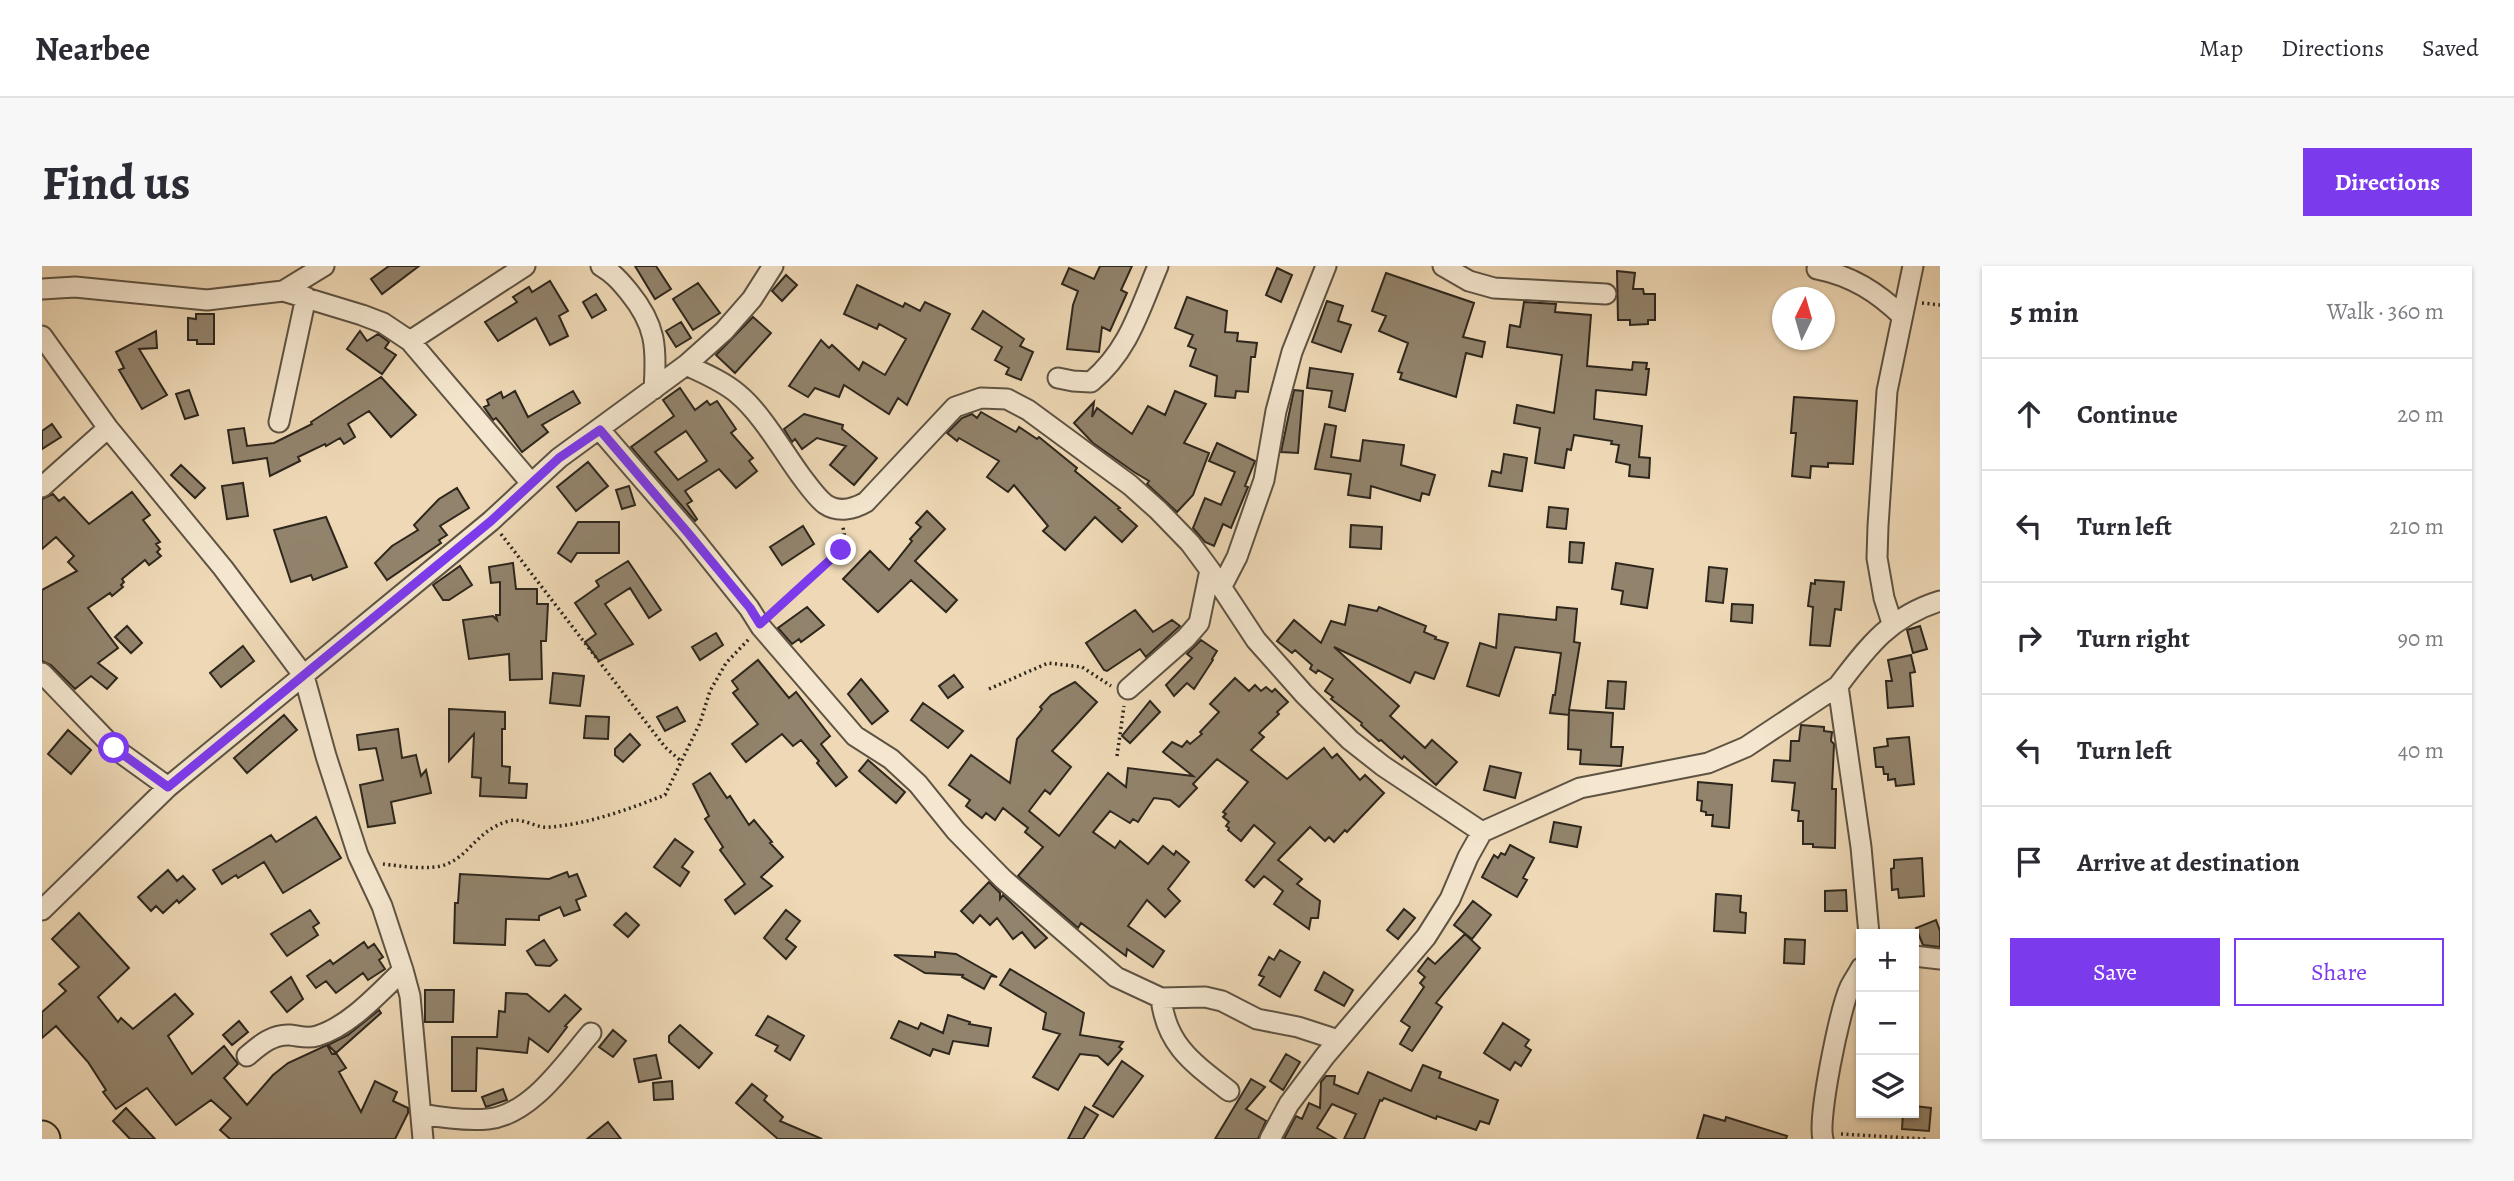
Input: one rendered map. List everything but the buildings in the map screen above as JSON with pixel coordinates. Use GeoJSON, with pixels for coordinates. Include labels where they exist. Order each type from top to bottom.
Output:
{"type":"FeatureCollection","features":[{"type":"Feature","properties":{"kind":"street"},"geometry":{"type":"LineString","coordinates":[[283,292],[324,266]]}},
{"type":"Feature","properties":{"kind":"street"},"geometry":{"type":"LineString","coordinates":[[410,341],[525,266]]}},
{"type":"Feature","properties":{"kind":"street"},"geometry":{"type":"LineString","coordinates":[[601,266],[614,274],[649,320],[656,345],[654,389]]}},
{"type":"Feature","properties":{"kind":"street"},"geometry":{"type":"LineString","coordinates":[[42,910],[168,787],[491,521],[559,458],[686,365],[724,331],[745,307],[773,266]]}},
{"type":"Feature","properties":{"kind":"street"},"geometry":{"type":"LineString","coordinates":[[1058,378],[1073,382],[1091,382],[1111,363],[1123,348],[1158,266]]}},
{"type":"Feature","properties":{"kind":"street"},"geometry":{"type":"LineString","coordinates":[[1127,689],[1186,638],[1199,623],[1216,578],[1237,557],[1264,480],[1276,411],[1289,363],[1311,299],[1326,266]]}},
{"type":"Feature","properties":{"kind":"street"},"geometry":{"type":"LineString","coordinates":[[1443,266],[1469,282],[1494,288],[1606,294]]}},
{"type":"Feature","properties":{"kind":"street"},"geometry":{"type":"LineString","coordinates":[[1892,623],[1884,598],[1877,558],[1878,537],[1887,391],[1913,266]]}},
{"type":"Feature","properties":{"kind":"street"},"geometry":{"type":"LineString","coordinates":[[1817,269],[1839,273],[1858,282],[1885,300],[1902,316]]}},
{"type":"Feature","properties":{"kind":"street"},"geometry":{"type":"LineString","coordinates":[[42,289],[75,286],[207,300],[283,292],[383,323],[410,341],[531,483]]}},
{"type":"Feature","properties":{"kind":"street"},"geometry":{"type":"LineString","coordinates":[[279,422],[306,297]]}},
{"type":"Feature","properties":{"kind":"street"},"geometry":{"type":"LineString","coordinates":[[42,336],[108,428],[223,568],[304,676],[358,855],[382,906],[404,970],[410,996],[423,1139]]}},
{"type":"Feature","properties":{"kind":"street"},"geometry":{"type":"LineString","coordinates":[[686,365],[715,378],[738,393],[811,489],[827,505],[838,509],[857,508],[866,502],[955,407],[981,398],[1007,399],[1028,410],[1130,485],[1158,510],[1190,543],[1256,640],[1350,740],[1383,766],[1482,832]]}},
{"type":"Feature","properties":{"kind":"street"},"geometry":{"type":"LineString","coordinates":[[42,487],[108,428]]}},
{"type":"Feature","properties":{"kind":"street"},"geometry":{"type":"LineString","coordinates":[[600,430],[855,736],[891,760],[918,784],[956,831],[1003,879],[1116,977],[1161,998],[1205,997],[1222,1001],[1257,1019],[1298,1027],[1338,1040]]}},
{"type":"Feature","properties":{"kind":"street"},"geometry":{"type":"LineString","coordinates":[[1270,1139],[1289,1104],[1338,1040],[1426,937],[1450,899],[1482,832],[1580,789],[1708,763],[1746,747],[1838,686],[1892,623],[1919,607],[1940,601]]}},
{"type":"Feature","properties":{"kind":"street"},"geometry":{"type":"LineString","coordinates":[[42,673],[114,748],[168,787]]}},
{"type":"Feature","properties":{"kind":"street"},"geometry":{"type":"LineString","coordinates":[[1838,686],[1861,847],[1869,929]]}},
{"type":"Feature","properties":{"kind":"street"},"geometry":{"type":"LineString","coordinates":[[1919,957],[1940,959]]}},
{"type":"Feature","properties":{"kind":"street"},"geometry":{"type":"LineString","coordinates":[[247,1056],[265,1041],[277,1036],[307,1038],[337,1028],[404,970]]}},
{"type":"Feature","properties":{"kind":"street"},"geometry":{"type":"LineString","coordinates":[[1822,1136],[1837,1030],[1850,987],[1856,977]]}},
{"type":"Feature","properties":{"kind":"street"},"geometry":{"type":"LineString","coordinates":[[1161,998],[1163,1018],[1173,1040],[1192,1062],[1229,1091]]}},
{"type":"Feature","properties":{"kind":"street"},"geometry":{"type":"LineString","coordinates":[[422,1114],[459,1120],[491,1119],[517,1110],[536,1096],[592,1032]]}},
{"type":"Feature","properties":{"kind":"path"},"geometry":{"type":"LineString","coordinates":[[358,855],[382,864],[421,867],[447,865],[494,826],[512,820],[546,828],[568,825],[637,806],[665,795],[700,723],[710,691],[726,663],[760,625],[841,550],[845,540],[838,509]]}},
{"type":"Feature","properties":{"kind":"path"},"geometry":{"type":"LineString","coordinates":[[491,521],[665,747],[682,762]]}},
{"type":"Feature","properties":{"kind":"path"},"geometry":{"type":"LineString","coordinates":[[989,689],[1036,666],[1058,663],[1082,667],[1112,687],[1127,689],[1117,756]]}},
{"type":"Feature","properties":{"kind":"path"},"geometry":{"type":"LineString","coordinates":[[1822,1136],[1926,1139]]}},
{"type":"Feature","properties":{"kind":"route"},"geometry":{"type":"LineString","coordinates":[[114,748],[168,787],[491,521],[559,458],[600,430],[750,608],[760,624],[829,564],[841,550]]}}]}
